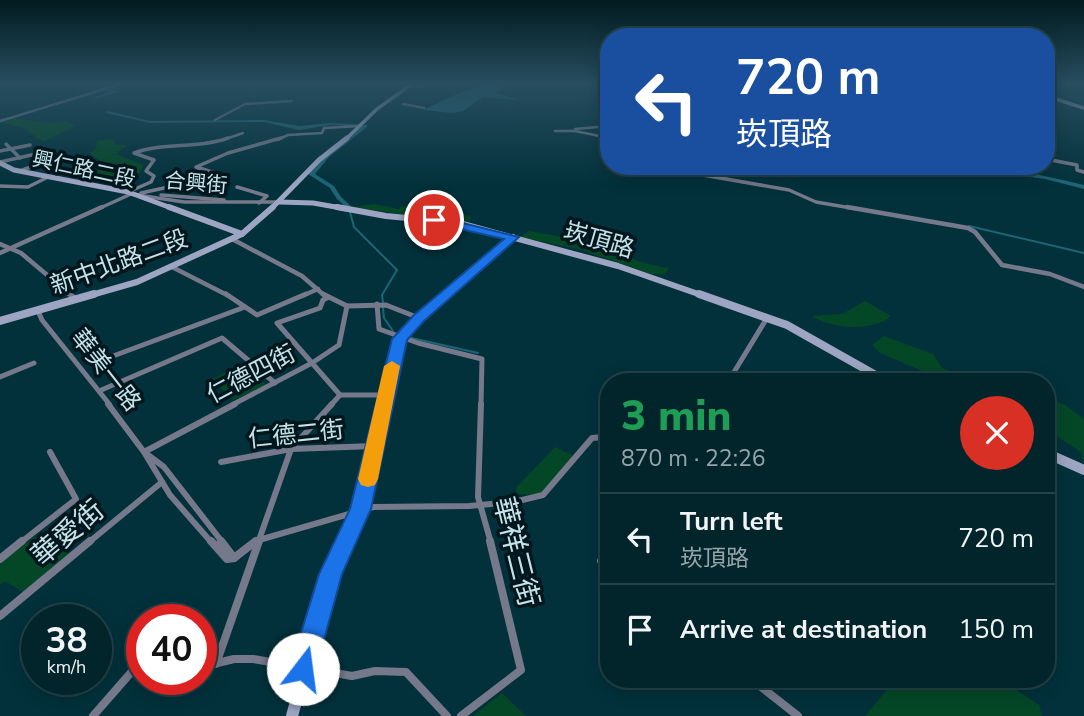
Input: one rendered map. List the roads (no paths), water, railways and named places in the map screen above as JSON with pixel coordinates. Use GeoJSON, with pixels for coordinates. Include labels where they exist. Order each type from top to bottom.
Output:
{"type":"FeatureCollection","features":[{"type":"Feature","properties":{"kind":"street"},"geometry":{"type":"LineString","coordinates":[[215,120],[220,117]]}},
{"type":"Feature","properties":{"kind":"street","name":"新中北路二段"},"geometry":{"type":"LineString","coordinates":[[0,321],[124,286],[242,234],[369,117]]}},
{"type":"Feature","properties":{"kind":"street"},"geometry":{"type":"LineString","coordinates":[[172,184],[183,186],[211,174],[210,171],[196,167],[229,153],[277,141],[293,134],[322,133],[324,128],[362,124]]}},
{"type":"Feature","properties":{"kind":"street"},"geometry":{"type":"LineString","coordinates":[[555,131],[600,127]]}},
{"type":"Feature","properties":{"kind":"street"},"geometry":{"type":"LineString","coordinates":[[569,131],[600,136]]}},
{"type":"Feature","properties":{"kind":"street"},"geometry":{"type":"LineString","coordinates":[[0,253],[132,193],[150,182],[154,176],[146,171],[154,160],[134,153],[150,147],[212,144],[243,133]]}},
{"type":"Feature","properties":{"kind":"street"},"geometry":{"type":"LineString","coordinates":[[6,144],[20,158]]}},
{"type":"Feature","properties":{"kind":"street"},"geometry":{"type":"LineString","coordinates":[[0,151],[30,145]]}},
{"type":"Feature","properties":{"kind":"street"},"geometry":{"type":"LineString","coordinates":[[20,147],[29,156]]}},
{"type":"Feature","properties":{"kind":"street"},"geometry":{"type":"LineString","coordinates":[[0,164],[40,153],[49,160],[19,171]]}},
{"type":"Feature","properties":{"kind":"street"},"geometry":{"type":"LineString","coordinates":[[1055,161],[1077,165],[1077,170],[1084,172]]}},
{"type":"Feature","properties":{"kind":"street","name":"興仁路二段"},"geometry":{"type":"LineString","coordinates":[[0,164],[19,171],[132,193],[242,234]]}},
{"type":"Feature","properties":{"kind":"street"},"geometry":{"type":"LineString","coordinates":[[132,193],[172,184],[198,171]]}},
{"type":"Feature","properties":{"kind":"street"},"geometry":{"type":"LineString","coordinates":[[708,175],[789,190],[816,202],[968,228],[975,232],[1002,265],[1039,271],[1084,286]]}},
{"type":"Feature","properties":{"kind":"street"},"geometry":{"type":"LineString","coordinates":[[0,186],[28,187],[48,177]]}},
{"type":"Feature","properties":{"kind":"street"},"geometry":{"type":"LineString","coordinates":[[237,187],[267,196],[259,203]]}},
{"type":"Feature","properties":{"kind":"street"},"geometry":{"type":"LineString","coordinates":[[132,193],[184,202],[279,202]]}},
{"type":"Feature","properties":{"kind":"street","name":"崁頂路"},"geometry":{"type":"LineString","coordinates":[[279,202],[313,203],[459,223],[638,272],[810,336],[873,373]]}},
{"type":"Feature","properties":{"kind":"street"},"geometry":{"type":"LineString","coordinates":[[435,240],[459,223]]}},
{"type":"Feature","properties":{"kind":"street"},"geometry":{"type":"LineString","coordinates":[[292,716],[331,574],[360,509],[400,339],[419,318],[513,237]]}},
{"type":"Feature","properties":{"kind":"street"},"geometry":{"type":"LineString","coordinates":[[232,239],[302,276],[327,298],[346,306],[386,305],[419,318]]}},
{"type":"Feature","properties":{"kind":"street"},"geometry":{"type":"LineString","coordinates":[[0,244],[15,247]]}},
{"type":"Feature","properties":{"kind":"street","name":"華美一路"},"geometry":{"type":"LineString","coordinates":[[15,247],[61,290],[77,299]]}},
{"type":"Feature","properties":{"kind":"street"},"geometry":{"type":"LineString","coordinates":[[172,267],[223,292],[257,316],[318,289]]}},
{"type":"Feature","properties":{"kind":"street"},"geometry":{"type":"LineString","coordinates":[[327,298],[323,300],[320,308],[277,323],[340,395]]}},
{"type":"Feature","properties":{"kind":"street"},"geometry":{"type":"LineString","coordinates":[[377,304],[379,329],[400,339]]}},
{"type":"Feature","properties":{"kind":"street","name":"仁德四街"},"geometry":{"type":"LineString","coordinates":[[144,452],[312,363],[339,345],[346,306]]}},
{"type":"Feature","properties":{"kind":"street"},"geometry":{"type":"LineString","coordinates":[[105,359],[195,328],[245,307]]}},
{"type":"Feature","properties":{"kind":"street","name":"華美一路"},"geometry":{"type":"LineString","coordinates":[[38,311],[42,320],[144,452],[151,469],[227,559],[234,558],[164,467],[144,452]]}},
{"type":"Feature","properties":{"kind":"street"},"geometry":{"type":"LineString","coordinates":[[733,373],[767,318]]}},
{"type":"Feature","properties":{"kind":"street"},"geometry":{"type":"LineString","coordinates":[[99,391],[222,338],[275,383]]}},
{"type":"Feature","properties":{"kind":"street","name":"華祥三街"},"geometry":{"type":"LineString","coordinates":[[400,339],[482,359],[478,497],[521,670],[461,716]]}},
{"type":"Feature","properties":{"kind":"street"},"geometry":{"type":"LineString","coordinates":[[0,377],[34,363]]}},
{"type":"Feature","properties":{"kind":"street"},"geometry":{"type":"LineString","coordinates":[[217,661],[291,449],[340,395],[387,395]]}},
{"type":"Feature","properties":{"kind":"street"},"geometry":{"type":"LineString","coordinates":[[234,558],[247,545],[259,540],[360,509],[513,502],[543,495],[592,438],[600,437]]}},
{"type":"Feature","properties":{"kind":"street","name":"仁德二街"},"geometry":{"type":"LineString","coordinates":[[221,462],[291,449],[376,446]]}},
{"type":"Feature","properties":{"kind":"street"},"geometry":{"type":"LineString","coordinates":[[0,559],[76,499],[50,452]]}},
{"type":"Feature","properties":{"kind":"street"},"geometry":{"type":"LineString","coordinates":[[1055,457],[1084,470]]}},
{"type":"Feature","properties":{"kind":"street","name":"華愛街"},"geometry":{"type":"LineString","coordinates":[[0,616],[162,482]]}},
{"type":"Feature","properties":{"kind":"street"},"geometry":{"type":"LineString","coordinates":[[217,664],[234,659],[253,659],[352,676],[374,671],[405,672],[447,716]]}},
{"type":"Feature","properties":{"kind":"street"},"geometry":{"type":"LineString","coordinates":[[93,716],[126,678]]}},
{"type":"Feature","properties":{"kind":"street"},"geometry":{"type":"LineString","coordinates":[[762,688],[798,716]]}},
{"type":"Feature","properties":{"kind":"waterway"},"geometry":{"type":"LineString","coordinates":[[131,117],[150,122],[264,121],[299,128],[331,124],[365,126],[327,156],[311,174],[332,187],[348,206]]}},
{"type":"Feature","properties":{"kind":"waterway"},"geometry":{"type":"LineString","coordinates":[[1030,175],[1084,187]]}},
{"type":"Feature","properties":{"kind":"waterway"},"geometry":{"type":"LineString","coordinates":[[350,212],[354,227],[397,270],[382,295],[383,302]]}},
{"type":"Feature","properties":{"kind":"waterway"},"geometry":{"type":"LineString","coordinates":[[969,226],[1084,253]]}},
{"type":"Feature","properties":{"kind":"waterway"},"geometry":{"type":"LineString","coordinates":[[383,308],[384,318],[393,331]]}},
{"type":"Feature","properties":{"kind":"waterway"},"geometry":{"type":"LineString","coordinates":[[407,337],[478,353]]}}]}
